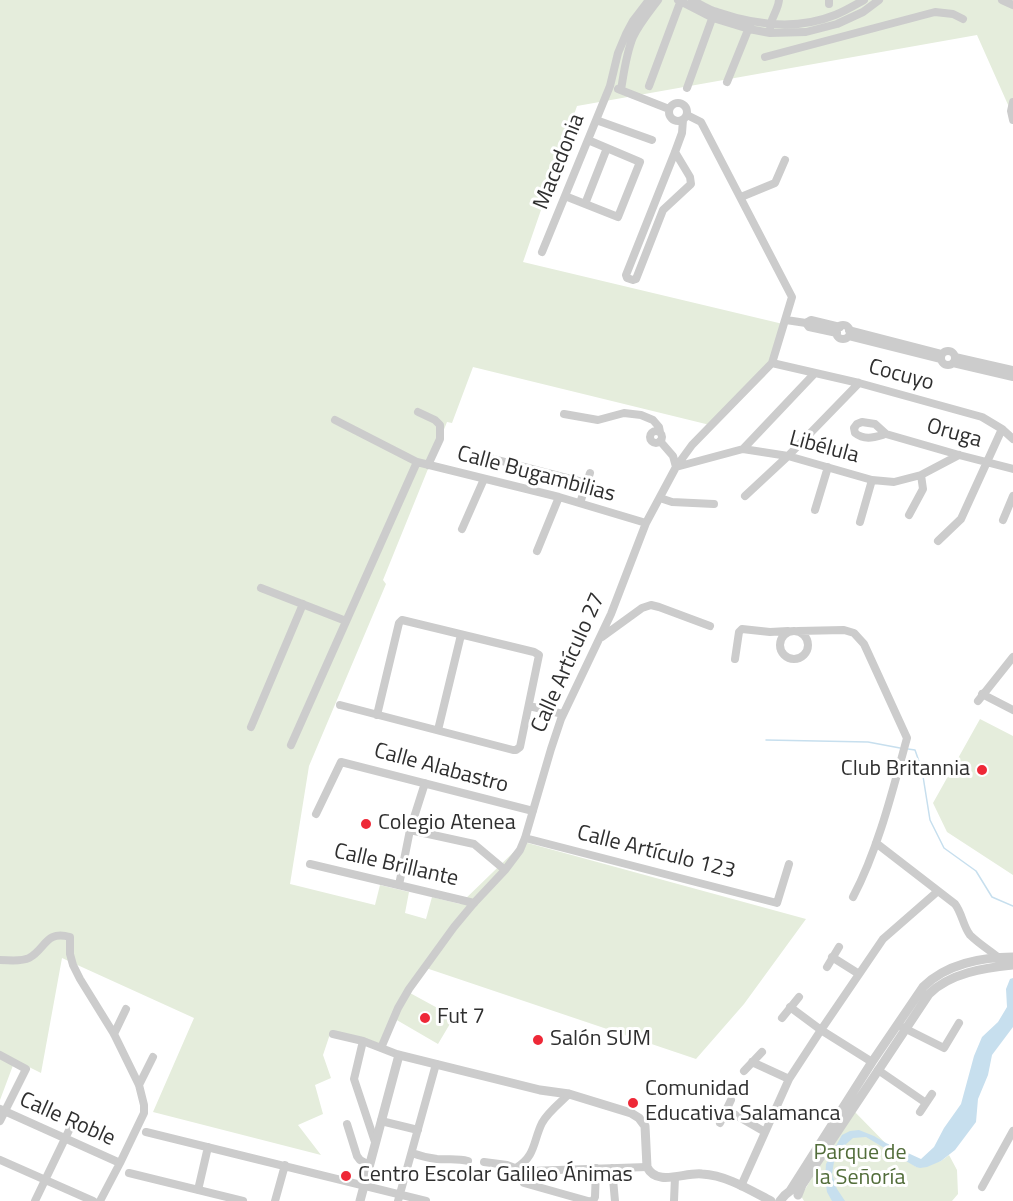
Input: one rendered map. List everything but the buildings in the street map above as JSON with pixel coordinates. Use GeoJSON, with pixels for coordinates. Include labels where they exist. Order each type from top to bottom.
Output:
{"type":"FeatureCollection","features":[{"type":"Feature","properties":{"kind":"street","name":"Macedonia"},"geometry":{"type":"LineString","coordinates":[[542,252],[610,86],[618,53],[626,34],[649,0]]}},
{"type":"Feature","properties":{"kind":"street"},"geometry":{"type":"LineString","coordinates":[[621,90],[633,36],[658,0]]}},
{"type":"Feature","properties":{"kind":"street"},"geometry":{"type":"LineString","coordinates":[[648,86],[680,0],[714,15],[750,26],[806,32],[863,12],[879,0]]}},
{"type":"Feature","properties":{"kind":"street"},"geometry":{"type":"LineString","coordinates":[[692,0],[714,15]]}},
{"type":"Feature","properties":{"kind":"street"},"geometry":{"type":"LineString","coordinates":[[770,29],[778,0]]}},
{"type":"Feature","properties":{"kind":"street"},"geometry":{"type":"LineString","coordinates":[[836,20],[864,0]]}},
{"type":"Feature","properties":{"kind":"street"},"geometry":{"type":"LineString","coordinates":[[1002,0],[1013,5]]}},
{"type":"Feature","properties":{"kind":"street"},"geometry":{"type":"LineString","coordinates":[[765,57],[935,12],[952,14],[963,19]]}},
{"type":"Feature","properties":{"kind":"street"},"geometry":{"type":"LineString","coordinates":[[687,88],[714,15]]}},
{"type":"Feature","properties":{"kind":"street"},"geometry":{"type":"LineString","coordinates":[[836,20],[840,37]]}},
{"type":"Feature","properties":{"kind":"street"},"geometry":{"type":"LineString","coordinates":[[727,82],[750,26]]}},
{"type":"Feature","properties":{"kind":"street"},"geometry":{"type":"LineString","coordinates":[[610,86],[669,109]]}},
{"type":"Feature","properties":{"kind":"street"},"geometry":{"type":"LineString","coordinates":[[1013,102],[1011,111],[1013,120]]}},
{"type":"Feature","properties":{"kind":"street"},"geometry":{"type":"LineString","coordinates":[[669,109],[675,104],[681,104],[687,110],[682,133],[626,274],[627,278],[636,279],[663,210],[691,184],[690,177],[675,152]]}},
{"type":"Feature","properties":{"kind":"street"},"geometry":{"type":"LineString","coordinates":[[669,109],[671,118],[677,121],[685,117],[701,122],[741,197],[775,183],[785,160]]}},
{"type":"Feature","properties":{"kind":"street"},"geometry":{"type":"LineString","coordinates":[[596,120],[652,140]]}},
{"type":"Feature","properties":{"kind":"street"},"geometry":{"type":"LineString","coordinates":[[565,196],[618,217],[640,162],[588,140]]}},
{"type":"Feature","properties":{"kind":"street"},"geometry":{"type":"LineString","coordinates":[[585,204],[607,148]]}},
{"type":"Feature","properties":{"kind":"street","name":"Calle Artículo 27"},"geometry":{"type":"LineString","coordinates":[[381,1048],[409,989],[454,927],[520,850],[562,717],[611,614],[646,523],[676,467],[692,445],[772,363],[792,297],[741,197]]}},
{"type":"Feature","properties":{"kind":"street"},"geometry":{"type":"LineString","coordinates":[[786,320],[806,323],[809,327],[838,330],[839,337],[843,339],[849,333],[941,356],[949,351],[953,353],[954,360],[1009,373]]}},
{"type":"Feature","properties":{"kind":"street","name":"Cocuyo"},"geometry":{"type":"LineString","coordinates":[[772,363],[859,383],[982,417],[1013,439]]}},
{"type":"Feature","properties":{"kind":"street"},"geometry":{"type":"LineString","coordinates":[[742,449],[815,373]]}},
{"type":"Feature","properties":{"kind":"street"},"geometry":{"type":"LineString","coordinates":[[745,496],[788,456],[859,383]]}},
{"type":"Feature","properties":{"kind":"street"},"geometry":{"type":"LineString","coordinates":[[418,412],[440,425],[440,439],[428,465]]}},
{"type":"Feature","properties":{"kind":"street"},"geometry":{"type":"LineString","coordinates":[[564,414],[598,420],[624,413],[640,415],[653,420],[660,432],[657,430],[650,437],[653,442],[660,441],[673,456],[676,467]]}},
{"type":"Feature","properties":{"kind":"street","name":"Calle Bugambilias"},"geometry":{"type":"LineString","coordinates":[[335,420],[417,462],[559,497],[646,523]]}},
{"type":"Feature","properties":{"kind":"street"},"geometry":{"type":"LineString","coordinates":[[938,541],[961,519],[1002,429]]}},
{"type":"Feature","properties":{"kind":"street","name":"Oruga"},"geometry":{"type":"LineString","coordinates":[[886,434],[1013,469]]}},
{"type":"Feature","properties":{"kind":"street","name":"Libélula"},"geometry":{"type":"LineString","coordinates":[[676,467],[742,449],[788,456],[872,480],[894,482],[921,475],[959,455]]}},
{"type":"Feature","properties":{"kind":"street"},"geometry":{"type":"LineString","coordinates":[[490,458],[587,483]]}},
{"type":"Feature","properties":{"kind":"street"},"geometry":{"type":"LineString","coordinates":[[291,745],[417,462]]}},
{"type":"Feature","properties":{"kind":"street"},"geometry":{"type":"LineString","coordinates":[[815,510],[828,467]]}},
{"type":"Feature","properties":{"kind":"street"},"geometry":{"type":"LineString","coordinates":[[580,503],[590,473]]}},
{"type":"Feature","properties":{"kind":"street"},"geometry":{"type":"LineString","coordinates":[[909,515],[923,489],[921,475]]}},
{"type":"Feature","properties":{"kind":"street"},"geometry":{"type":"LineString","coordinates":[[462,529],[484,479]]}},
{"type":"Feature","properties":{"kind":"street"},"geometry":{"type":"LineString","coordinates":[[860,522],[872,480]]}},
{"type":"Feature","properties":{"kind":"street"},"geometry":{"type":"LineString","coordinates":[[1003,520],[1013,496]]}},
{"type":"Feature","properties":{"kind":"street"},"geometry":{"type":"LineString","coordinates":[[537,551],[559,497]]}},
{"type":"Feature","properties":{"kind":"street"},"geometry":{"type":"LineString","coordinates":[[660,498],[672,502],[714,504]]}},
{"type":"Feature","properties":{"kind":"street"},"geometry":{"type":"LineString","coordinates":[[261,588],[346,621]]}},
{"type":"Feature","properties":{"kind":"street"},"geometry":{"type":"LineString","coordinates":[[251,727],[303,604]]}},
{"type":"Feature","properties":{"kind":"street"},"geometry":{"type":"LineString","coordinates":[[601,637],[642,608],[651,605],[710,626]]}},
{"type":"Feature","properties":{"kind":"street"},"geometry":{"type":"LineString","coordinates":[[340,705],[377,715],[516,750],[520,747],[539,657],[537,653],[402,620],[399,623],[377,715]]}},
{"type":"Feature","properties":{"kind":"street"},"geometry":{"type":"LineString","coordinates":[[735,659],[739,632],[742,629],[770,632],[844,630],[854,633],[864,644],[907,738],[876,843],[853,897]]}},
{"type":"Feature","properties":{"kind":"street"},"geometry":{"type":"LineString","coordinates":[[794,631],[783,636],[780,643],[781,652],[792,660],[805,655],[808,646],[820,631]]}},
{"type":"Feature","properties":{"kind":"street"},"geometry":{"type":"LineString","coordinates":[[794,631],[806,637],[808,646]]}},
{"type":"Feature","properties":{"kind":"street"},"geometry":{"type":"LineString","coordinates":[[770,632],[780,643]]}},
{"type":"Feature","properties":{"kind":"street"},"geometry":{"type":"LineString","coordinates":[[438,730],[461,635]]}},
{"type":"Feature","properties":{"kind":"street"},"geometry":{"type":"LineString","coordinates":[[1013,657],[980,698],[1013,710]]}},
{"type":"Feature","properties":{"kind":"street"},"geometry":{"type":"LineString","coordinates":[[528,708],[562,717]]}},
{"type":"Feature","properties":{"kind":"street","name":"Calle Alabastro"},"geometry":{"type":"LineString","coordinates":[[316,814],[341,762],[533,811]]}},
{"type":"Feature","properties":{"kind":"street"},"geometry":{"type":"LineString","coordinates":[[399,885],[410,830],[425,783]]}},
{"type":"Feature","properties":{"kind":"street"},"geometry":{"type":"LineString","coordinates":[[410,830],[474,844],[504,870]]}},
{"type":"Feature","properties":{"kind":"street","name":"Calle Artículo 123"},"geometry":{"type":"LineString","coordinates":[[525,838],[777,903],[789,864]]}},
{"type":"Feature","properties":{"kind":"street"},"geometry":{"type":"LineString","coordinates":[[876,843],[955,904],[971,935],[1008,965]]}},
{"type":"Feature","properties":{"kind":"street","name":"Calle Brillante"},"geometry":{"type":"LineString","coordinates":[[309,864],[474,903]]}},
{"type":"Feature","properties":{"kind":"street"},"geometry":{"type":"LineString","coordinates":[[741,1186],[789,1079],[821,1030],[883,939],[938,891]]}},
{"type":"Feature","properties":{"kind":"street"},"geometry":{"type":"LineString","coordinates":[[0,960],[28,958],[53,936],[62,935],[70,938],[73,965],[114,1034],[139,1085],[144,1113],[100,1201]]}},
{"type":"Feature","properties":{"kind":"street"},"geometry":{"type":"LineString","coordinates":[[827,967],[839,947]]}},
{"type":"Feature","properties":{"kind":"street"},"geometry":{"type":"LineString","coordinates":[[832,957],[859,974]]}},
{"type":"Feature","properties":{"kind":"street"},"geometry":{"type":"LineString","coordinates":[[864,1084],[878,1070],[923,987],[931,980],[942,973],[980,959],[1013,957]]}},
{"type":"Feature","properties":{"kind":"street"},"geometry":{"type":"LineString","coordinates":[[780,1201],[797,1196],[864,1084],[872,1062],[928,994],[937,986],[965,974],[1008,965]]}},
{"type":"Feature","properties":{"kind":"street"},"geometry":{"type":"LineString","coordinates":[[782,1018],[799,997]]}},
{"type":"Feature","properties":{"kind":"street"},"geometry":{"type":"LineString","coordinates":[[790,1007],[821,1030],[872,1062]]}},
{"type":"Feature","properties":{"kind":"street"},"geometry":{"type":"LineString","coordinates":[[114,1034],[126,1009]]}},
{"type":"Feature","properties":{"kind":"street"},"geometry":{"type":"LineString","coordinates":[[902,1027],[944,1048],[959,1023]]}},
{"type":"Feature","properties":{"kind":"street"},"geometry":{"type":"LineString","coordinates":[[333,1034],[436,1064],[569,1095],[632,1113],[645,1126],[649,1172],[659,1177],[675,1177],[691,1173],[718,1176],[771,1201]]}},
{"type":"Feature","properties":{"kind":"street"},"geometry":{"type":"LineString","coordinates":[[363,1041],[354,1079],[375,1142]]}},
{"type":"Feature","properties":{"kind":"street"},"geometry":{"type":"LineString","coordinates":[[744,1071],[762,1052]]}},
{"type":"Feature","properties":{"kind":"street"},"geometry":{"type":"LineString","coordinates":[[0,1054],[26,1069],[2,1110],[0,1121]]}},
{"type":"Feature","properties":{"kind":"street"},"geometry":{"type":"LineString","coordinates":[[360,1201],[399,1054]]}},
{"type":"Feature","properties":{"kind":"street"},"geometry":{"type":"LineString","coordinates":[[139,1085],[153,1058]]}},
{"type":"Feature","properties":{"kind":"street"},"geometry":{"type":"LineString","coordinates":[[752,1062],[789,1079]]}},
{"type":"Feature","properties":{"kind":"street"},"geometry":{"type":"LineString","coordinates":[[399,1198],[436,1064]]}},
{"type":"Feature","properties":{"kind":"street"},"geometry":{"type":"LineString","coordinates":[[878,1070],[926,1103]]}},
{"type":"Feature","properties":{"kind":"street"},"geometry":{"type":"LineString","coordinates":[[920,1112],[932,1094]]}},
{"type":"Feature","properties":{"kind":"street"},"geometry":{"type":"LineString","coordinates":[[516,1168],[529,1158],[546,1117],[569,1095]]}},
{"type":"Feature","properties":{"kind":"street"},"geometry":{"type":"LineString","coordinates":[[720,1123],[731,1100]]}},
{"type":"Feature","properties":{"kind":"street","name":"Calle Roble"},"geometry":{"type":"LineString","coordinates":[[2,1110],[120,1163]]}},
{"type":"Feature","properties":{"kind":"street"},"geometry":{"type":"LineString","coordinates":[[727,1110],[765,1132]]}},
{"type":"Feature","properties":{"kind":"street"},"geometry":{"type":"LineString","coordinates":[[381,1120],[418,1130]]}},
{"type":"Feature","properties":{"kind":"street"},"geometry":{"type":"LineString","coordinates":[[35,1201],[73,1122]]}},
{"type":"Feature","properties":{"kind":"street"},"geometry":{"type":"LineString","coordinates":[[347,1124],[357,1156],[369,1165]]}},
{"type":"Feature","properties":{"kind":"street"},"geometry":{"type":"LineString","coordinates":[[146,1131],[364,1185],[399,1198],[426,1201]]}},
{"type":"Feature","properties":{"kind":"street"},"geometry":{"type":"LineString","coordinates":[[982,1186],[1013,1131]]}},
{"type":"Feature","properties":{"kind":"street"},"geometry":{"type":"LineString","coordinates":[[198,1190],[208,1147]]}},
{"type":"Feature","properties":{"kind":"street"},"geometry":{"type":"LineString","coordinates":[[412,1153],[429,1158],[456,1158],[468,1161]]}},
{"type":"Feature","properties":{"kind":"street"},"geometry":{"type":"LineString","coordinates":[[0,1160],[93,1201]]}},
{"type":"Feature","properties":{"kind":"street"},"geometry":{"type":"LineString","coordinates":[[484,1162],[507,1165],[528,1172],[647,1167]]}},
{"type":"Feature","properties":{"kind":"street"},"geometry":{"type":"LineString","coordinates":[[275,1201],[285,1165]]}},
{"type":"Feature","properties":{"kind":"street"},"geometry":{"type":"LineString","coordinates":[[524,1183],[589,1201],[595,1197],[596,1168]]}},
{"type":"Feature","properties":{"kind":"street"},"geometry":{"type":"LineString","coordinates":[[612,1168],[615,1201]]}},
{"type":"Feature","properties":{"kind":"street"},"geometry":{"type":"LineString","coordinates":[[129,1173],[243,1201]]}},
{"type":"Feature","properties":{"kind":"street"},"geometry":{"type":"LineString","coordinates":[[674,1201],[675,1177]]}},
{"type":"Feature","properties":{"kind":"green space"},"geometry":{"type":"Polygon","coordinates":[[[0,0],[1013,0],[1013,116],[977,35],[577,106],[523,262],[783,324],[765,376],[714,426],[473,367],[452,423],[447,422],[383,580],[386,584],[309,766],[290,884],[375,905],[380,885],[409,892],[405,913],[426,919],[432,897],[460,904],[524,842],[806,919],[744,1004],[696,1059],[423,967],[379,1044],[331,1031],[323,1055],[331,1078],[315,1085],[323,1114],[298,1125],[321,1155],[153,1112],[194,1018],[62,958],[41,1073],[15,1060],[0,1100],[0,0]]]}},
{"type":"Feature","properties":{"kind":"green space","name":"Club Britannia"},"geometry":{"type":"Polygon","coordinates":[[[980,719],[1013,736],[1013,875],[947,832],[933,803],[980,719]]]}},
{"type":"Feature","properties":{"kind":"green space","name":"Fut 7"},"geometry":{"type":"Polygon","coordinates":[[[410,993],[454,1017],[438,1044],[395,1019],[410,993]]]}},
{"type":"Feature","properties":{"kind":"green space","name":"Parque de la Señoría"},"geometry":{"type":"Polygon","coordinates":[[[853,1110],[899,1157],[916,1167],[941,1161],[949,1155],[957,1170],[958,1194],[952,1201],[804,1201],[801,1196],[853,1110]]]}},
{"type":"Feature","properties":{"kind":"water"},"geometry":{"type":"Polygon","coordinates":[[[1013,978],[1013,1027],[992,1055],[988,1075],[978,1099],[976,1122],[955,1150],[941,1161],[920,1168],[866,1137],[853,1138],[845,1145],[834,1162],[832,1174],[837,1189],[845,1201],[832,1201],[827,1192],[826,1164],[842,1135],[859,1130],[921,1159],[934,1147],[961,1104],[974,1056],[982,1037],[998,1022],[1007,1007],[1006,989],[1010,979],[1013,978]]]}},
{"type":"Feature","properties":{"kind":"waterway"},"geometry":{"type":"LineString","coordinates":[[766,740],[868,742],[900,748]]}},
{"type":"Feature","properties":{"kind":"waterway"},"geometry":{"type":"LineString","coordinates":[[908,749],[915,750],[922,770],[930,820],[944,848],[976,871],[992,897],[1013,906]]}},
{"type":"Feature","properties":{"kind":"place","name":"Club Britannia"},"geometry":{"type":"Point","coordinates":[982,770]}},
{"type":"Feature","properties":{"kind":"place","name":"Colegio Atenea"},"geometry":{"type":"Point","coordinates":[366,824]}},
{"type":"Feature","properties":{"kind":"place","name":"Fut 7"},"geometry":{"type":"Point","coordinates":[425,1018]}},
{"type":"Feature","properties":{"kind":"place","name":"Salón SUM"},"geometry":{"type":"Point","coordinates":[538,1040]}},
{"type":"Feature","properties":{"kind":"place","name":"Comunidad Educativa Salamanca"},"geometry":{"type":"Point","coordinates":[633,1103]}},
{"type":"Feature","properties":{"kind":"place","name":"Centro Escolar Galileo Ánimas"},"geometry":{"type":"Point","coordinates":[346,1176]}}]}
